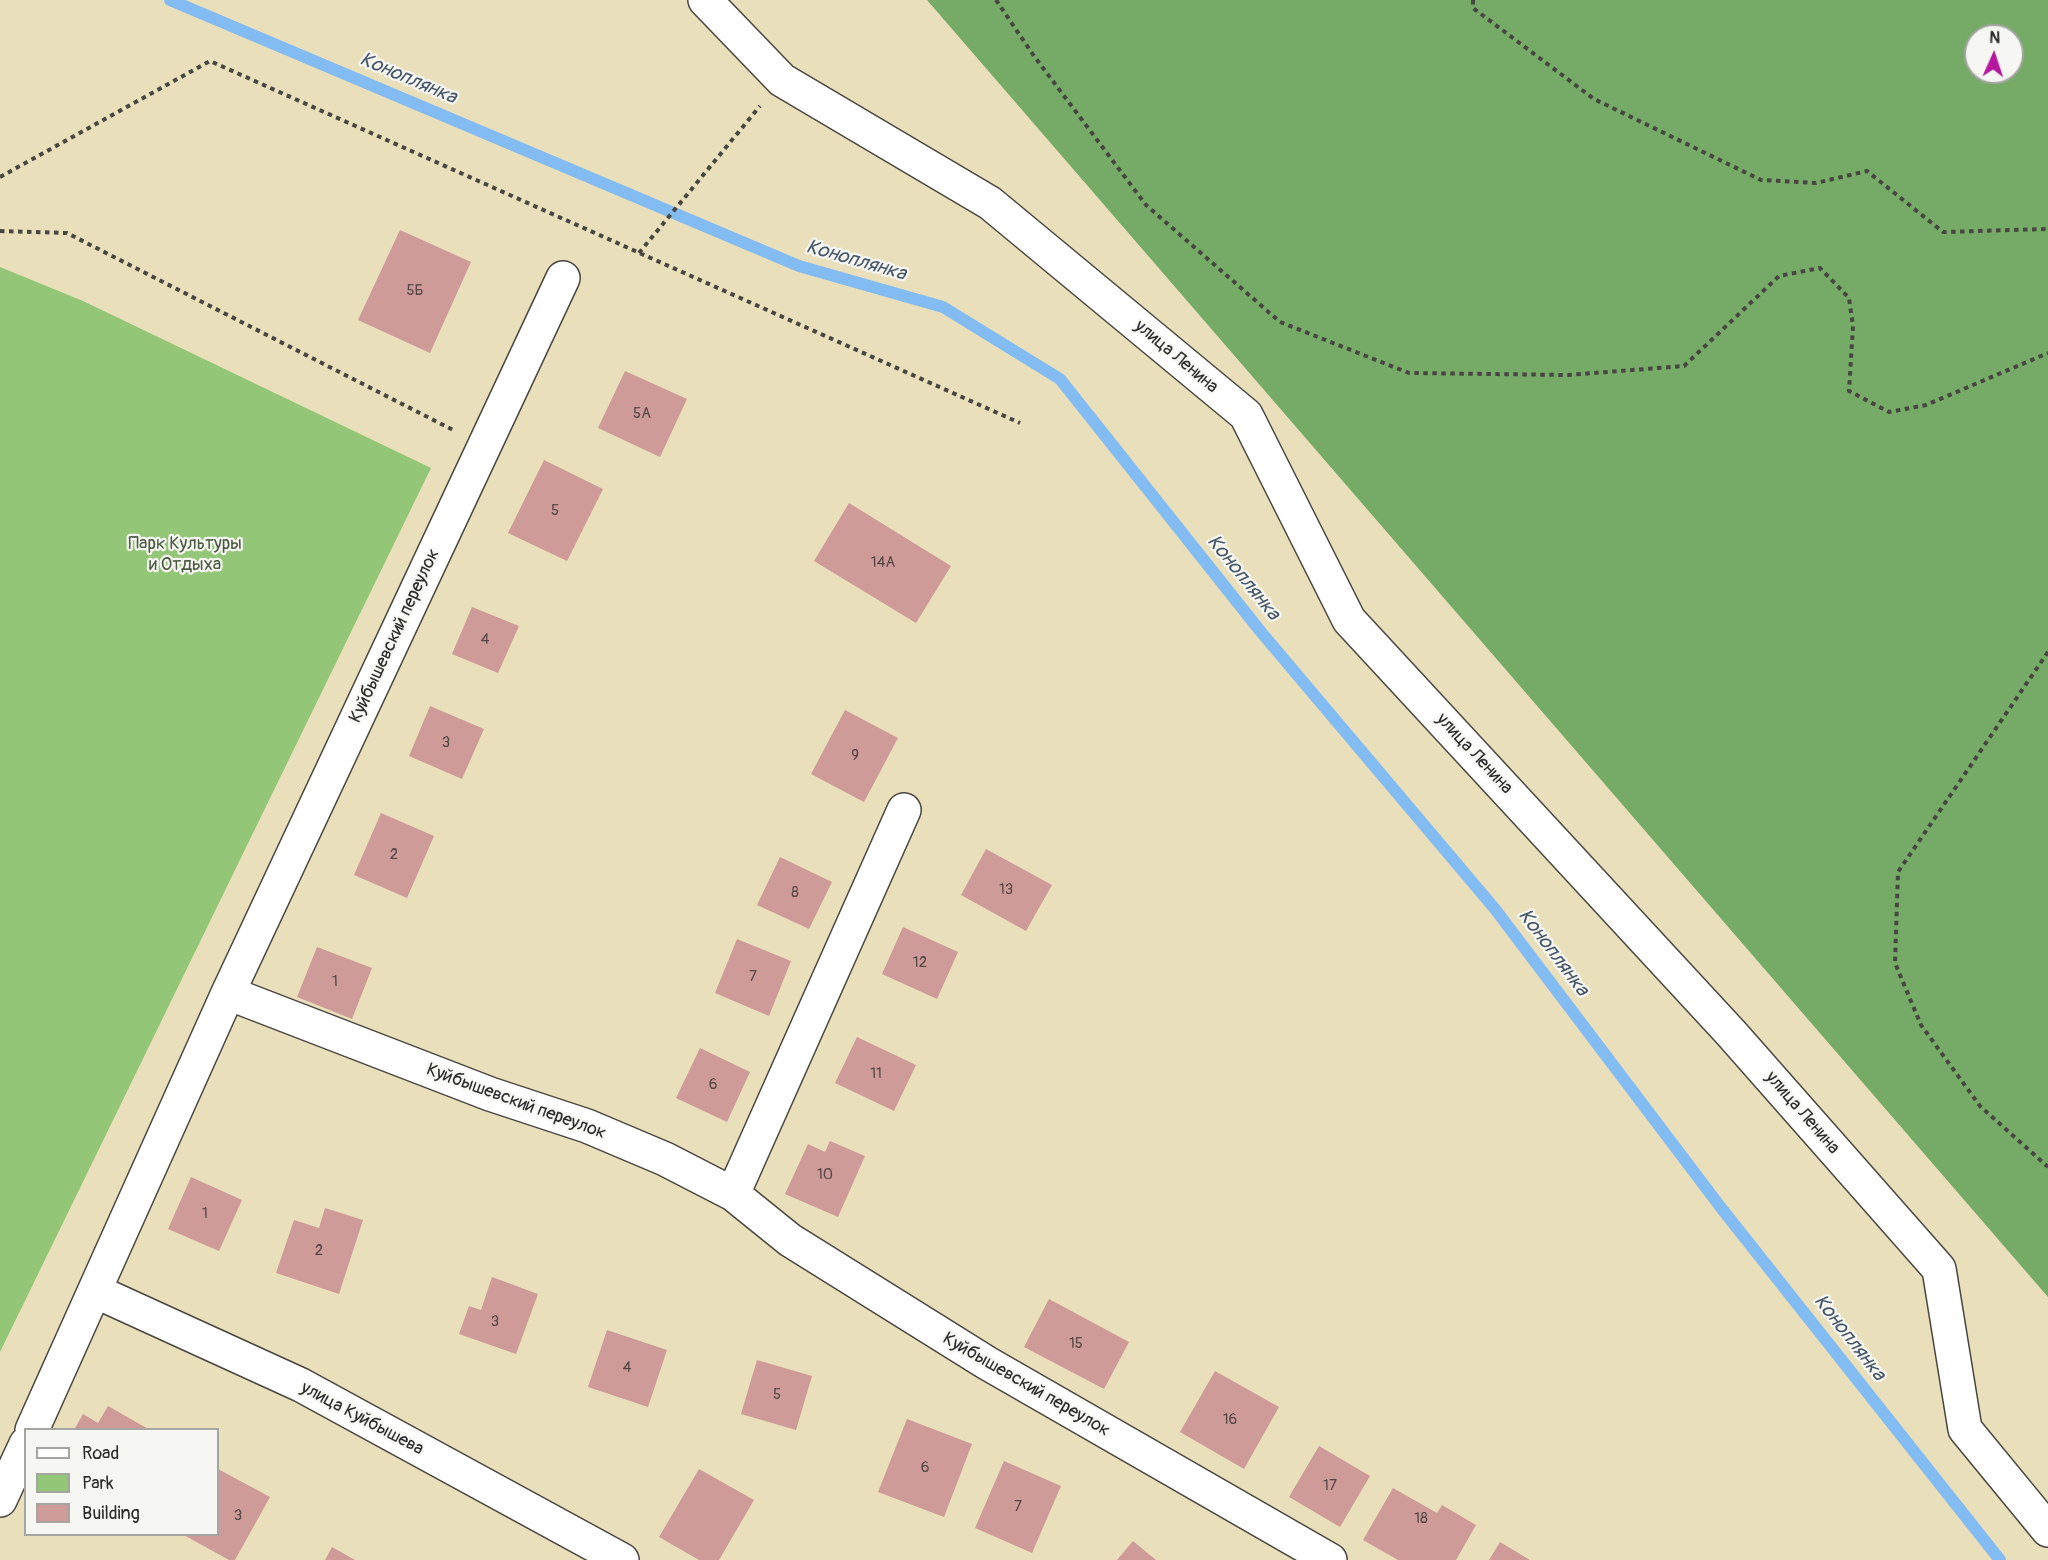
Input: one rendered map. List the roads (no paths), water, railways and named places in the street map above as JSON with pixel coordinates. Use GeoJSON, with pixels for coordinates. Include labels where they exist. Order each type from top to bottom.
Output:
{"type":"FeatureCollection","features":[{"type":"Feature","properties":{"kind":"street","name":"улица Ленина"},"geometry":{"type":"LineString","coordinates":[[705,0],[782,80],[990,203],[1246,415],[1350,620],[1731,1033],[1939,1269],[1965,1429],[2048,1530]]}},
{"type":"Feature","properties":{"kind":"street","name":"Куйбышевский переулок"},"geometry":{"type":"LineString","coordinates":[[33,1428],[228,993],[563,278]]}},
{"type":"Feature","properties":{"kind":"street"},"geometry":{"type":"LineString","coordinates":[[733,1194],[904,810]]}},
{"type":"Feature","properties":{"kind":"street","name":"Куйбышевский переулок"},"geometry":{"type":"LineString","coordinates":[[228,993],[490,1094],[588,1126],[665,1159],[733,1194],[790,1240],[987,1363],[1330,1560]]}},
{"type":"Feature","properties":{"kind":"street","name":"улица Куйбышева"},"geometry":{"type":"LineString","coordinates":[[95,1291],[301,1385],[622,1560]]}},
{"type":"Feature","properties":{"kind":"street"},"geometry":{"type":"LineString","coordinates":[[0,1500],[24,1448]]}},
{"type":"Feature","properties":{"kind":"waterway","name":"Коноплянка"},"geometry":{"type":"LineString","coordinates":[[170,0],[799,266],[943,307],[1060,379],[1261,632],[1495,909],[1722,1209],[2000,1560]]}},
{"type":"Feature","properties":{"kind":"park label","name":"Парк Культуры и Отдыха"},"geometry":{"type":"Point","coordinates":[185,554]}}]}
